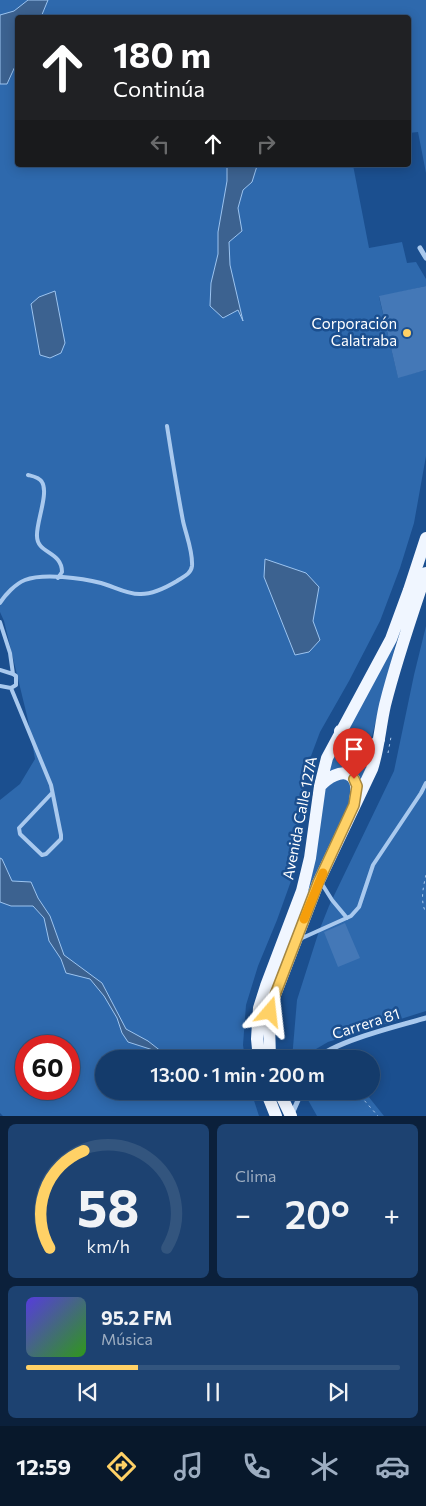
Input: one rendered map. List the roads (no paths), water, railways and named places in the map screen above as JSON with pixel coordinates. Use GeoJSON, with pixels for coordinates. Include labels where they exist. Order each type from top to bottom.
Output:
{"type":"FeatureCollection","features":[{"type":"Feature","properties":{"kind":"main road","name":"Avenida Calle 127A"},"geometry":{"type":"LineString","coordinates":[[258,1050],[259,1008],[302,891],[314,836],[320,786],[327,758],[390,639],[426,538]]}},
{"type":"Feature","properties":{"kind":"main road","name":"Avenida Calle 127A"},"geometry":{"type":"LineString","coordinates":[[270,1050],[270,1012],[275,995],[320,880],[372,769],[394,672],[426,574]]}},
{"type":"Feature","properties":{"kind":"main road"},"geometry":{"type":"LineString","coordinates":[[340,731],[347,748],[354,753],[369,751],[379,740]]}},
{"type":"Feature","properties":{"kind":"main road"},"geometry":{"type":"LineString","coordinates":[[320,786],[335,774],[350,775],[357,786],[354,805]]}},
{"type":"Feature","properties":{"kind":"main road"},"geometry":{"type":"LineString","coordinates":[[270,1100],[276,1116]]}},
{"type":"Feature","properties":{"kind":"main road"},"geometry":{"type":"LineString","coordinates":[[283,1100],[291,1116]]}},
{"type":"Feature","properties":{"kind":"street"},"geometry":{"type":"LineString","coordinates":[[420,248],[426,258]]}},
{"type":"Feature","properties":{"kind":"street","name":"Carrera 81"},"geometry":{"type":"LineString","coordinates":[[329,1050],[341,1044],[426,1018]]}},
{"type":"Feature","properties":{"kind":"street"},"geometry":{"type":"LineString","coordinates":[[291,1116],[298,1100]]}},
{"type":"Feature","properties":{"kind":"lane"},"geometry":{"type":"LineString","coordinates":[[0,603],[4,596],[23,581],[45,577],[86,580],[141,594],[172,584],[188,574],[192,566],[167,426]]}},
{"type":"Feature","properties":{"kind":"lane"},"geometry":{"type":"LineString","coordinates":[[28,475],[37,478],[43,485],[40,519],[36,534],[41,547],[60,562],[62,572],[58,578]]}},
{"type":"Feature","properties":{"kind":"lane"},"geometry":{"type":"LineString","coordinates":[[0,622],[10,653],[13,674],[16,676],[14,687],[11,688]]}},
{"type":"Feature","properties":{"kind":"lane"},"geometry":{"type":"LineString","coordinates":[[0,670],[13,674]]}},
{"type":"Feature","properties":{"kind":"lane"},"geometry":{"type":"LineString","coordinates":[[0,686],[11,688]]}},
{"type":"Feature","properties":{"kind":"lane"},"geometry":{"type":"LineString","coordinates":[[11,688],[51,785],[61,839],[44,855],[20,834],[19,828],[52,793]]}},
{"type":"Feature","properties":{"kind":"lane"},"geometry":{"type":"LineString","coordinates":[[296,941],[355,913],[373,865],[426,783]]}},
{"type":"Feature","properties":{"kind":"lane"},"geometry":{"type":"LineString","coordinates":[[320,880],[332,900],[347,918]]}},
{"type":"Feature","properties":{"kind":"place","name":"Corporación Calatraba"},"geometry":{"type":"Point","coordinates":[407,333]}}]}
